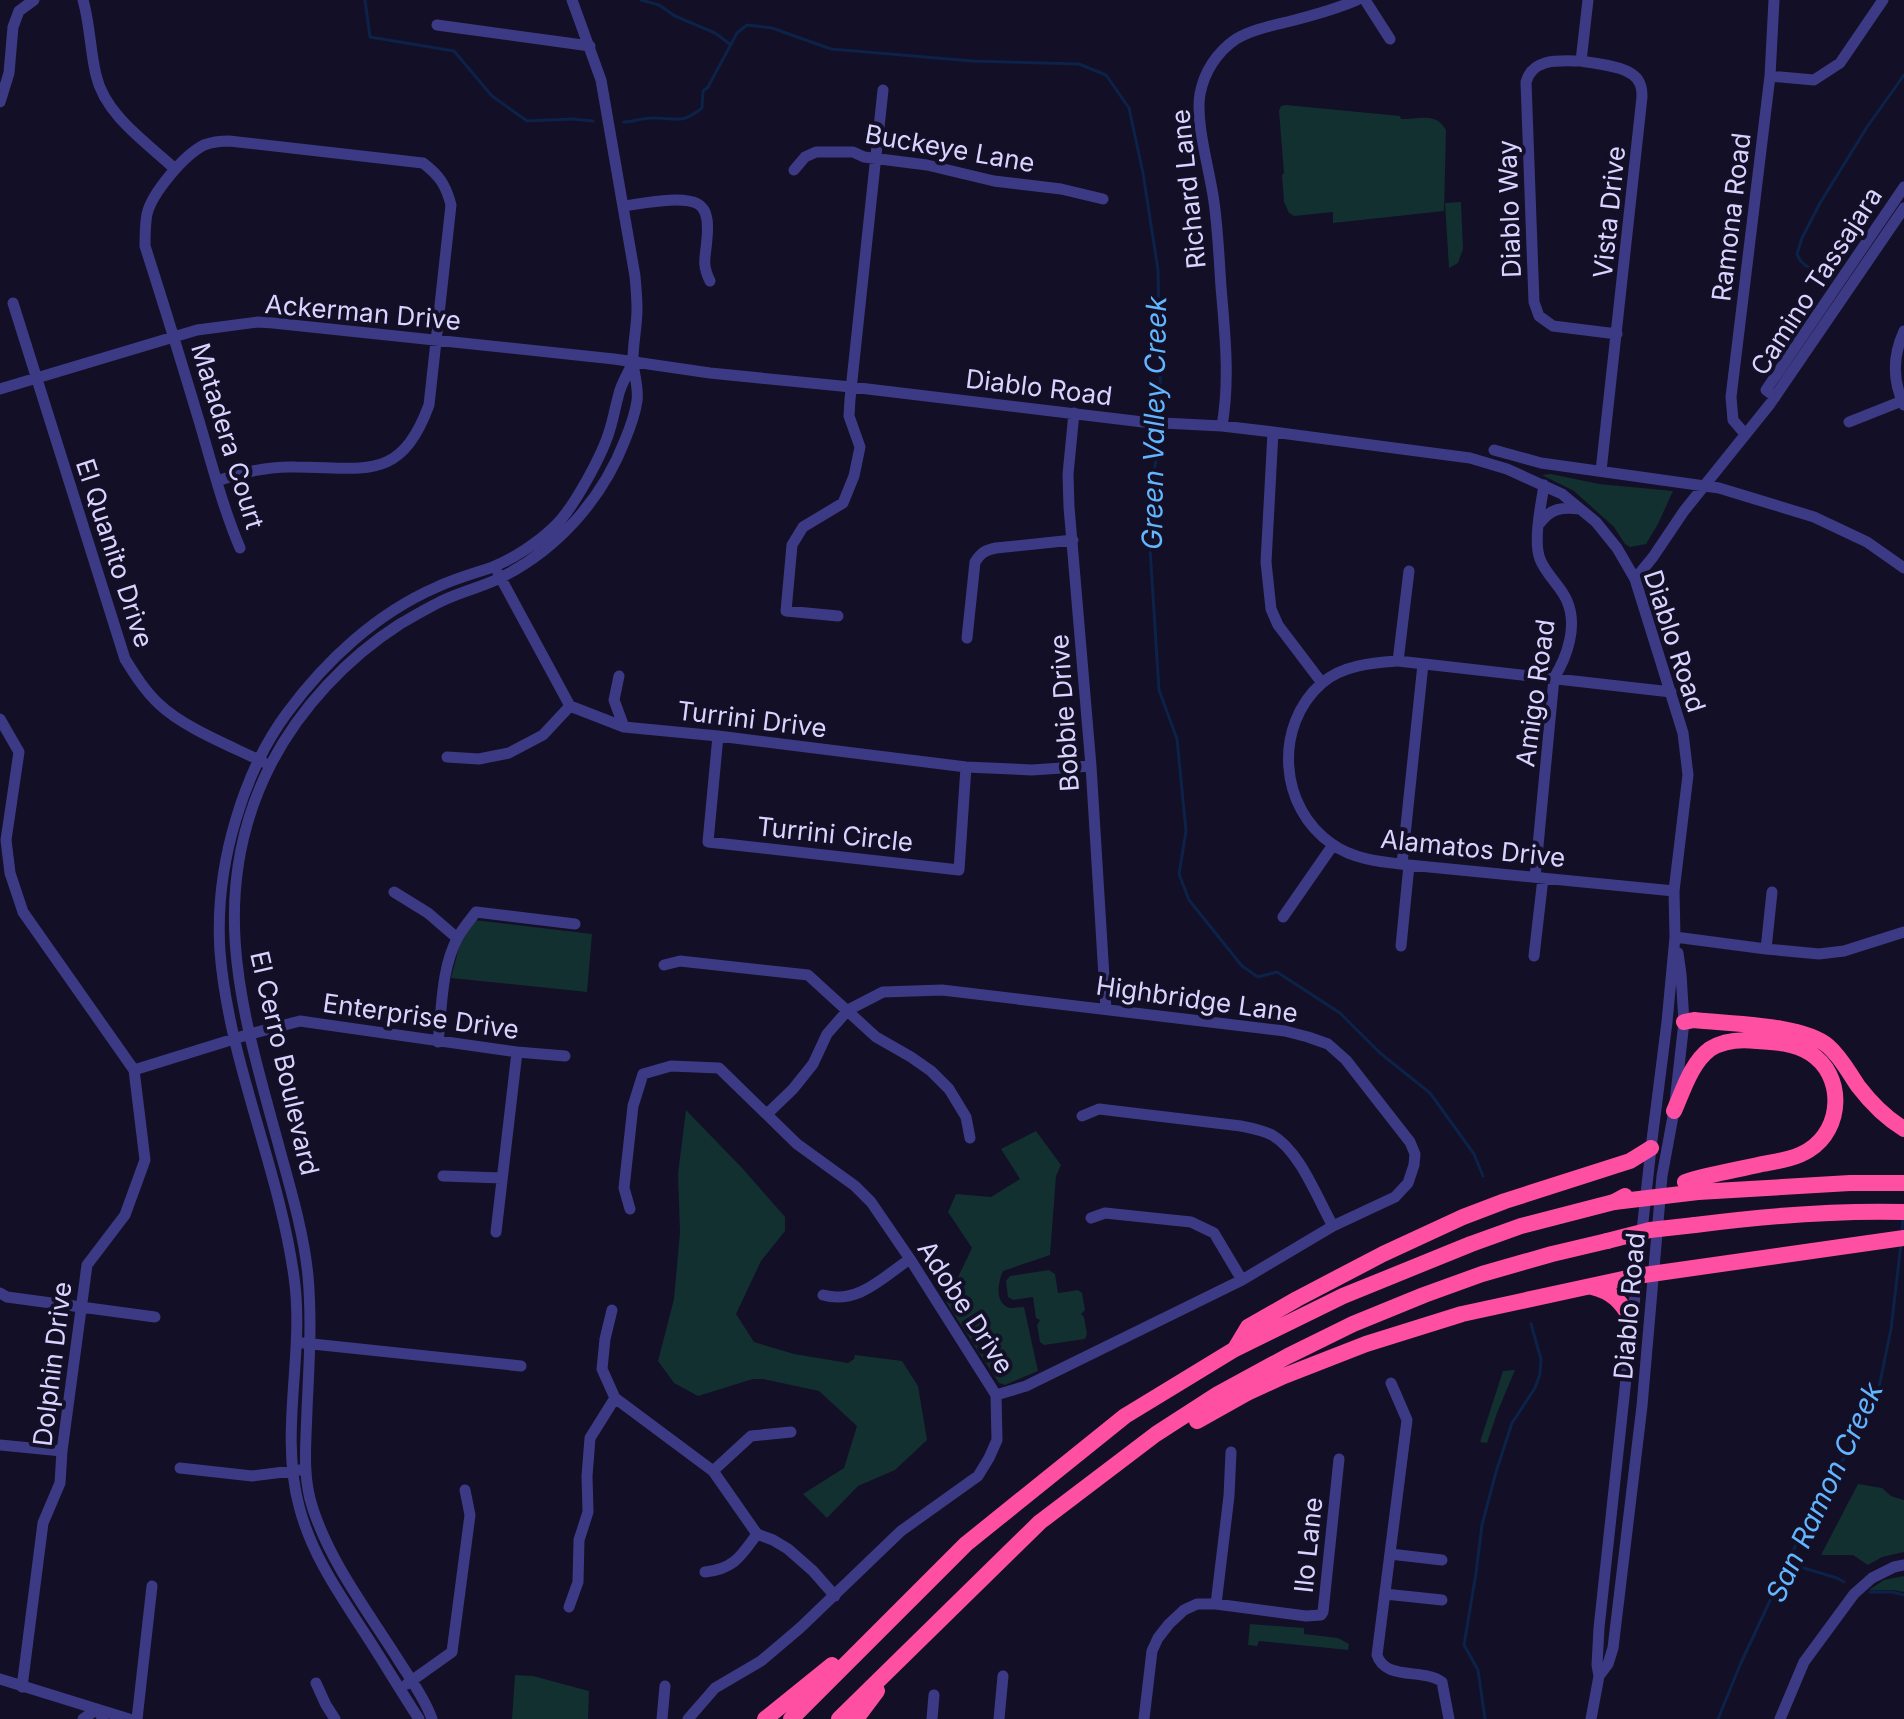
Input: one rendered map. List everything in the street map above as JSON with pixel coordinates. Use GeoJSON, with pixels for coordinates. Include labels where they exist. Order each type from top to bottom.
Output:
{"type":"FeatureCollection","features":[{"type":"Feature","properties":{"kind":"highway"},"geometry":{"type":"LineString","coordinates":[[1675,1022],[1694,1020],[1787,1030],[1817,1039],[1840,1060],[1872,1104],[1902,1128]]}},
{"type":"Feature","properties":{"kind":"highway"},"geometry":{"type":"LineString","coordinates":[[791,1719],[966,1544],[1020,1499],[1125,1416],[1235,1349],[1343,1296],[1521,1226],[1620,1198],[1691,1187],[1788,1159],[1812,1148],[1829,1129],[1836,1105],[1828,1069],[1809,1052],[1788,1044],[1735,1040],[1711,1049],[1702,1057],[1674,1111]]}},
{"type":"Feature","properties":{"kind":"highway"},"geometry":{"type":"LineString","coordinates":[[1235,1349],[1248,1327],[1383,1254],[1505,1201],[1630,1161],[1651,1148]]}},
{"type":"Feature","properties":{"kind":"highway"},"geometry":{"type":"LineString","coordinates":[[1691,1187],[1904,1183]]}},
{"type":"Feature","properties":{"kind":"highway"},"geometry":{"type":"LineString","coordinates":[[839,1719],[1040,1522],[1156,1434],[1218,1394],[1353,1324],[1482,1274],[1650,1230],[1774,1215],[1904,1212]]}},
{"type":"Feature","properties":{"kind":"highway"},"geometry":{"type":"LineString","coordinates":[[1122,1461],[1156,1447],[1212,1411],[1284,1376],[1352,1349],[1462,1314],[1654,1273],[1904,1238]]}},
{"type":"Feature","properties":{"kind":"highway"},"geometry":{"type":"LineString","coordinates":[[1590,1287],[1607,1291],[1632,1320]]}},
{"type":"Feature","properties":{"kind":"highway"},"geometry":{"type":"LineString","coordinates":[[765,1719],[824,1670],[864,1644]]}},
{"type":"Feature","properties":{"kind":"highway"},"geometry":{"type":"LineString","coordinates":[[856,1719],[894,1665]]}},
{"type":"Feature","properties":{"kind":"street"},"geometry":{"type":"LineString","coordinates":[[0,102],[9,73],[13,27],[19,11],[34,0]]}},
{"type":"Feature","properties":{"kind":"street"},"geometry":{"type":"LineString","coordinates":[[83,0],[102,94],[117,116],[175,169]]}},
{"type":"Feature","properties":{"kind":"street"},"geometry":{"type":"LineString","coordinates":[[572,0],[601,80],[635,276],[637,307],[633,361]]}},
{"type":"Feature","properties":{"kind":"street","name":"Richard Lane"},"geometry":{"type":"LineString","coordinates":[[1222,426],[1227,356],[1215,205],[1199,102],[1203,81],[1220,53],[1253,30],[1357,0]]}},
{"type":"Feature","properties":{"kind":"street"},"geometry":{"type":"LineString","coordinates":[[1365,0],[1390,39]]}},
{"type":"Feature","properties":{"kind":"street"},"geometry":{"type":"LineString","coordinates":[[1581,61],[1588,0]]}},
{"type":"Feature","properties":{"kind":"street","name":"Ramona Road"},"geometry":{"type":"LineString","coordinates":[[1745,434],[1733,420],[1731,397],[1770,76],[1774,0]]}},
{"type":"Feature","properties":{"kind":"street"},"geometry":{"type":"LineString","coordinates":[[1770,76],[1814,80],[1840,63],[1883,0]]}},
{"type":"Feature","properties":{"kind":"street"},"geometry":{"type":"LineString","coordinates":[[437,25],[590,46]]}},
{"type":"Feature","properties":{"kind":"street","name":"Diablo Way"},"geometry":{"type":"LineString","coordinates":[[1581,61],[1540,64],[1526,82],[1534,302],[1539,316],[1553,326],[1617,334]]}},
{"type":"Feature","properties":{"kind":"street","name":"Vista Drive"},"geometry":{"type":"LineString","coordinates":[[1581,61],[1621,69],[1632,74],[1640,83],[1641,113],[1601,471]]}},
{"type":"Feature","properties":{"kind":"street"},"geometry":{"type":"LineString","coordinates":[[838,616],[786,611],[792,545],[803,527],[843,503],[854,476],[860,447],[849,416],[883,90]]}},
{"type":"Feature","properties":{"kind":"street","name":"Matadera Court"},"geometry":{"type":"LineString","coordinates":[[217,481],[263,468],[365,469],[387,462],[405,450],[420,430],[429,405],[451,205],[446,186],[436,172],[423,163],[229,141],[204,145],[175,169],[153,199],[147,213],[145,246],[217,481],[240,548]]}},
{"type":"Feature","properties":{"kind":"street","name":"Buckeye Lane"},"geometry":{"type":"LineString","coordinates":[[794,170],[805,157],[816,152],[853,152],[864,157],[927,165],[994,181],[1061,189],[1103,199]]}},
{"type":"Feature","properties":{"kind":"street","name":"Camino Tassajara"},"geometry":{"type":"LineString","coordinates":[[1775,397],[1766,390],[1904,187]]}},
{"type":"Feature","properties":{"kind":"street"},"geometry":{"type":"LineString","coordinates":[[623,206],[668,200],[697,203],[707,218],[704,268],[710,281]]}},
{"type":"Feature","properties":{"kind":"street","name":"Camino Tassajara"},"geometry":{"type":"LineString","coordinates":[[1635,579],[1703,486],[1775,397],[1904,208]]}},
{"type":"Feature","properties":{"kind":"street","name":"El Quanito Drive"},"geometry":{"type":"LineString","coordinates":[[13,303],[125,659],[143,688],[160,706],[180,720],[265,763]]}},
{"type":"Feature","properties":{"kind":"street","name":"Ackerman Drive"},"geometry":{"type":"LineString","coordinates":[[0,389],[197,330],[258,322],[633,361]]}},
{"type":"Feature","properties":{"kind":"street"},"geometry":{"type":"LineString","coordinates":[[1849,422],[1903,403],[1895,369],[1904,331]]}},
{"type":"Feature","properties":{"kind":"street","name":"Diablo Road"},"geometry":{"type":"LineString","coordinates":[[633,361],[710,373],[1170,425],[1222,426],[1470,458],[1507,469],[1562,494],[1596,522],[1617,548],[1635,579],[1671,692],[1683,733],[1688,775],[1674,891],[1675,937],[1681,974],[1651,1148],[1599,1628],[1599,1676],[1591,1719]]}},
{"type":"Feature","properties":{"kind":"street","name":"El Cerro Boulevard"},"geometry":{"type":"LineString","coordinates":[[419,1719],[325,1571],[298,1504],[298,1470],[310,1343],[308,1274],[298,1213],[238,980],[235,886],[243,841],[265,763],[285,716],[306,688],[342,649],[391,613],[436,587],[495,566],[528,547],[557,524],[591,472],[610,431],[620,389],[633,361]]}},
{"type":"Feature","properties":{"kind":"street","name":"El Cerro Boulevard"},"geometry":{"type":"LineString","coordinates":[[432,1719],[412,1681],[327,1545],[298,1470],[291,1440],[296,1343],[294,1279],[283,1218],[235,1039],[220,950],[220,907],[230,841],[242,799],[265,763],[317,698],[352,660],[399,625],[442,600],[500,578],[543,551],[586,508],[605,482],[621,450],[637,404],[633,361]]}},
{"type":"Feature","properties":{"kind":"street","name":"Bobbie Drive"},"geometry":{"type":"LineString","coordinates":[[1074,413],[1068,474],[1069,507],[1091,766],[1106,1009]]}},
{"type":"Feature","properties":{"kind":"street"},"geometry":{"type":"LineString","coordinates":[[1273,432],[1266,562],[1271,609],[1278,625],[1322,683]]}},
{"type":"Feature","properties":{"kind":"street"},"geometry":{"type":"LineString","coordinates":[[1494,450],[1541,463],[1719,488],[1814,517],[1867,542],[1904,568]]}},
{"type":"Feature","properties":{"kind":"street","name":"Amigo Road"},"geometry":{"type":"LineString","coordinates":[[1534,956],[1554,678],[1566,659],[1571,617],[1567,601],[1539,558],[1544,485]]}},
{"type":"Feature","properties":{"kind":"street"},"geometry":{"type":"LineString","coordinates":[[1540,523],[1552,510],[1580,509]]}},
{"type":"Feature","properties":{"kind":"street"},"geometry":{"type":"LineString","coordinates":[[967,638],[975,562],[981,554],[987,549],[1073,540]]}},
{"type":"Feature","properties":{"kind":"street"},"geometry":{"type":"LineString","coordinates":[[447,757],[479,759],[509,753],[543,735],[570,706],[495,566]]}},
{"type":"Feature","properties":{"kind":"street"},"geometry":{"type":"LineString","coordinates":[[1398,661],[1409,571]]}},
{"type":"Feature","properties":{"kind":"street","name":"Alamatos Drive"},"geometry":{"type":"LineString","coordinates":[[1671,692],[1398,661],[1364,664],[1339,672],[1322,683],[1307,700],[1290,737],[1288,770],[1292,790],[1308,822],[1333,845],[1351,855],[1405,865],[1674,891]]}},
{"type":"Feature","properties":{"kind":"street"},"geometry":{"type":"LineString","coordinates":[[1401,946],[1423,664]]}},
{"type":"Feature","properties":{"kind":"street"},"geometry":{"type":"LineString","coordinates":[[619,676],[614,700],[624,727]]}},
{"type":"Feature","properties":{"kind":"street","name":"Turrini Drive"},"geometry":{"type":"LineString","coordinates":[[570,706],[624,727],[966,767],[1032,770],[1091,766]]}},
{"type":"Feature","properties":{"kind":"street","name":"Dolphin Drive"},"geometry":{"type":"LineString","coordinates":[[0,719],[19,752],[6,840],[5,874],[23,912],[134,1070],[145,1160],[125,1215],[87,1265],[60,1483],[43,1523],[22,1687]]}},
{"type":"Feature","properties":{"kind":"street","name":"Turrini Circle"},"geometry":{"type":"LineString","coordinates":[[718,736],[708,842],[959,870],[966,767]]}},
{"type":"Feature","properties":{"kind":"street"},"geometry":{"type":"LineString","coordinates":[[1283,917],[1333,845]]}},
{"type":"Feature","properties":{"kind":"street"},"geometry":{"type":"LineString","coordinates":[[394,892],[428,913],[457,938]]}},
{"type":"Feature","properties":{"kind":"street"},"geometry":{"type":"LineString","coordinates":[[1766,949],[1772,892]]}},
{"type":"Feature","properties":{"kind":"street"},"geometry":{"type":"LineString","coordinates":[[438,1042],[449,960],[457,938],[476,912],[575,924]]}},
{"type":"Feature","properties":{"kind":"street"},"geometry":{"type":"LineString","coordinates":[[1675,937],[1819,954],[1904,932]]}},
{"type":"Feature","properties":{"kind":"street"},"geometry":{"type":"LineString","coordinates":[[664,965],[680,961],[808,975],[876,1037],[931,1071],[949,1089],[966,1117],[970,1138]]}},
{"type":"Feature","properties":{"kind":"street","name":"Highbridge Lane"},"geometry":{"type":"LineString","coordinates":[[767,1114],[813,1064],[827,1034],[848,1010],[883,992],[942,990],[1285,1031],[1308,1037],[1328,1044],[1346,1060],[1403,1131],[1413,1148],[1414,1165],[1408,1183],[1395,1197],[1333,1226],[1242,1280],[1026,1386],[996,1395]]}},
{"type":"Feature","properties":{"kind":"street","name":"Enterprise Drive"},"geometry":{"type":"LineString","coordinates":[[134,1070],[300,1021],[438,1042],[565,1056]]}},
{"type":"Feature","properties":{"kind":"street","name":"Diablo Road"},"geometry":{"type":"LineString","coordinates":[[1599,1676],[1608,1664],[1613,1648],[1642,1406],[1662,1176],[1674,1111],[1675,1022]]}},
{"type":"Feature","properties":{"kind":"street"},"geometry":{"type":"LineString","coordinates":[[496,1232],[517,1052]]}},
{"type":"Feature","properties":{"kind":"street","name":"Adobe Drive"},"geometry":{"type":"LineString","coordinates":[[630,1209],[624,1188],[633,1106],[643,1074],[671,1066],[719,1068],[797,1144],[855,1186],[871,1202],[996,1395],[997,1440],[978,1476],[901,1531],[800,1628],[761,1661],[715,1688],[688,1719]]}},
{"type":"Feature","properties":{"kind":"street"},"geometry":{"type":"LineString","coordinates":[[1082,1116],[1099,1109],[1241,1126],[1271,1134],[1296,1158],[1333,1226]]}},
{"type":"Feature","properties":{"kind":"street"},"geometry":{"type":"LineString","coordinates":[[443,1176],[502,1178]]}},
{"type":"Feature","properties":{"kind":"street"},"geometry":{"type":"LineString","coordinates":[[1091,1218],[1105,1213],[1191,1222],[1214,1233],[1242,1280]]}},
{"type":"Feature","properties":{"kind":"street"},"geometry":{"type":"LineString","coordinates":[[823,1295],[834,1299],[858,1295],[910,1259]]}},
{"type":"Feature","properties":{"kind":"street"},"geometry":{"type":"LineString","coordinates":[[0,1293],[7,1297],[155,1317]]}},
{"type":"Feature","properties":{"kind":"street"},"geometry":{"type":"LineString","coordinates":[[612,1310],[602,1369],[615,1398],[713,1471],[757,1534],[788,1549],[835,1596]]}},
{"type":"Feature","properties":{"kind":"street"},"geometry":{"type":"LineString","coordinates":[[296,1343],[521,1366]]}},
{"type":"Feature","properties":{"kind":"street"},"geometry":{"type":"LineString","coordinates":[[1391,1383],[1407,1420],[1377,1655],[1380,1663],[1389,1670],[1435,1676],[1442,1682],[1449,1719]]}},
{"type":"Feature","properties":{"kind":"street"},"geometry":{"type":"LineString","coordinates":[[569,1607],[578,1582],[579,1540],[588,1512],[590,1438],[615,1398]]}},
{"type":"Feature","properties":{"kind":"street"},"geometry":{"type":"LineString","coordinates":[[713,1471],[751,1436],[791,1432]]}},
{"type":"Feature","properties":{"kind":"street"},"geometry":{"type":"LineString","coordinates":[[0,1445],[62,1451]]}},
{"type":"Feature","properties":{"kind":"street"},"geometry":{"type":"LineString","coordinates":[[1216,1604],[1231,1452]]}},
{"type":"Feature","properties":{"kind":"street","name":"Ilo Lane"},"geometry":{"type":"LineString","coordinates":[[1144,1719],[1152,1651],[1158,1638],[1184,1610],[1197,1604],[1216,1604],[1306,1616],[1321,1615],[1339,1459]]}},
{"type":"Feature","properties":{"kind":"street"},"geometry":{"type":"LineString","coordinates":[[180,1468],[252,1476],[298,1470]]}},
{"type":"Feature","properties":{"kind":"street"},"geometry":{"type":"LineString","coordinates":[[399,1689],[452,1652],[470,1515],[465,1490]]}},
{"type":"Feature","properties":{"kind":"street"},"geometry":{"type":"LineString","coordinates":[[705,1572],[735,1563],[757,1534]]}},
{"type":"Feature","properties":{"kind":"street"},"geometry":{"type":"LineString","coordinates":[[1390,1554],[1442,1560]]}},
{"type":"Feature","properties":{"kind":"street"},"geometry":{"type":"LineString","coordinates":[[1780,1719],[1803,1665],[1854,1594],[1872,1578],[1904,1565]]}},
{"type":"Feature","properties":{"kind":"street"},"geometry":{"type":"LineString","coordinates":[[137,1719],[152,1586]]}},
{"type":"Feature","properties":{"kind":"street"},"geometry":{"type":"LineString","coordinates":[[1385,1594],[1442,1600]]}},
{"type":"Feature","properties":{"kind":"street"},"geometry":{"type":"LineString","coordinates":[[999,1719],[1003,1676]]}},
{"type":"Feature","properties":{"kind":"street"},"geometry":{"type":"LineString","coordinates":[[0,1679],[100,1714],[129,1719]]}},
{"type":"Feature","properties":{"kind":"street"},"geometry":{"type":"LineString","coordinates":[[316,1683],[335,1719]]}},
{"type":"Feature","properties":{"kind":"street"},"geometry":{"type":"LineString","coordinates":[[662,1719],[665,1686]]}},
{"type":"Feature","properties":{"kind":"street"},"geometry":{"type":"LineString","coordinates":[[932,1719],[934,1695]]}},
{"type":"Feature","properties":{"kind":"street"},"geometry":{"type":"LineString","coordinates":[[83,1719],[100,1714]]}},
{"type":"Feature","properties":{"kind":"green space"},"geometry":{"type":"Polygon","coordinates":[[[1281,106],[1438,121],[1446,130],[1444,211],[1333,223],[1333,212],[1294,216],[1289,213],[1284,202],[1279,111],[1281,106]]]}},
{"type":"Feature","properties":{"kind":"green space"},"geometry":{"type":"Polygon","coordinates":[[[1461,202],[1463,249],[1458,263],[1449,268],[1445,203],[1461,202]]]}},
{"type":"Feature","properties":{"kind":"green space"},"geometry":{"type":"Polygon","coordinates":[[[1542,475],[1599,484],[1673,491],[1646,544],[1630,547],[1614,527],[1574,491],[1542,475]]]}},
{"type":"Feature","properties":{"kind":"green space"},"geometry":{"type":"Polygon","coordinates":[[[474,920],[592,934],[587,992],[451,978],[462,936],[474,920]]]}},
{"type":"Feature","properties":{"kind":"green space"},"geometry":{"type":"Polygon","coordinates":[[[686,1110],[785,1217],[785,1231],[761,1261],[736,1314],[754,1342],[794,1354],[848,1363],[855,1355],[902,1361],[918,1386],[927,1440],[895,1470],[858,1486],[827,1518],[803,1494],[844,1468],[857,1426],[819,1391],[753,1379],[698,1396],[674,1383],[658,1361],[674,1299],[680,1232],[678,1174],[686,1110]]]}},
{"type":"Feature","properties":{"kind":"green space"},"geometry":{"type":"Polygon","coordinates":[[[1036,1131],[1061,1165],[1056,1176],[1050,1255],[1003,1271],[999,1297],[1010,1308],[1024,1307],[1038,1371],[1005,1385],[999,1383],[946,1302],[972,1248],[948,1212],[956,1194],[991,1197],[1020,1179],[1001,1149],[1036,1131]]]}},
{"type":"Feature","properties":{"kind":"green space"},"geometry":{"type":"Polygon","coordinates":[[[1049,1270],[1055,1274],[1058,1293],[1078,1290],[1082,1293],[1085,1339],[1044,1345],[1040,1342],[1037,1325],[1040,1320],[1036,1318],[1033,1297],[1013,1300],[1008,1297],[1006,1281],[1010,1276],[1049,1270]]]}},
{"type":"Feature","properties":{"kind":"green space"},"geometry":{"type":"Polygon","coordinates":[[[1515,1370],[1487,1443],[1480,1442],[1503,1371],[1515,1370]]]}},
{"type":"Feature","properties":{"kind":"green space"},"geometry":{"type":"Polygon","coordinates":[[[1858,1484],[1882,1488],[1891,1496],[1904,1500],[1904,1552],[1882,1557],[1868,1565],[1853,1555],[1821,1555],[1858,1484]]]}},
{"type":"Feature","properties":{"kind":"green space"},"geometry":{"type":"Polygon","coordinates":[[[1904,1576],[1904,1592],[1869,1590],[1884,1580],[1904,1576]]]}},
{"type":"Feature","properties":{"kind":"green space"},"geometry":{"type":"Polygon","coordinates":[[[1250,1624],[1304,1628],[1304,1634],[1338,1638],[1349,1644],[1348,1650],[1259,1641],[1257,1646],[1248,1645],[1250,1624]]]}},
{"type":"Feature","properties":{"kind":"green space"},"geometry":{"type":"Polygon","coordinates":[[[515,1675],[533,1676],[589,1691],[588,1719],[512,1719],[515,1675]]]}},
{"type":"Feature","properties":{"kind":"waterway","name":"Green Valley Creek"},"geometry":{"type":"LineString","coordinates":[[365,0],[370,37],[454,51],[492,96],[527,121],[593,121]]}},
{"type":"Feature","properties":{"kind":"waterway"},"geometry":{"type":"LineString","coordinates":[[641,0],[659,5],[675,16],[715,33],[731,45]]}},
{"type":"Feature","properties":{"kind":"waterway","name":"Green Valley Creek"},"geometry":{"type":"LineString","coordinates":[[624,122],[648,118],[682,119],[702,108],[703,91],[737,33],[747,25],[772,28],[831,49],[972,61],[1079,64],[1106,75],[1129,108],[1143,173],[1158,270],[1161,419]]}},
{"type":"Feature","properties":{"kind":"waterway"},"geometry":{"type":"LineString","coordinates":[[1831,280],[1800,260],[1797,254],[1802,238],[1867,127],[1904,75]]}},
{"type":"Feature","properties":{"kind":"waterway","name":"Green Valley Creek"},"geometry":{"type":"LineString","coordinates":[[1161,426],[1147,501],[1159,690],[1177,739],[1186,831],[1179,874],[1189,900],[1242,966],[1258,977],[1277,972],[1340,1013],[1380,1053],[1430,1093],[1474,1154],[1483,1176]]}},
{"type":"Feature","properties":{"kind":"waterway","name":"San Ramon Creek"},"geometry":{"type":"LineString","coordinates":[[1902,1232],[1903,1216]]}},
{"type":"Feature","properties":{"kind":"waterway","name":"San Ramon Creek"},"geometry":{"type":"LineString","coordinates":[[1718,1719],[1815,1504],[1846,1455],[1878,1392],[1891,1329],[1901,1244]]}},
{"type":"Feature","properties":{"kind":"waterway","name":"Green Valley Creek"},"geometry":{"type":"LineString","coordinates":[[1485,1719],[1478,1670],[1464,1645],[1482,1525],[1496,1472],[1512,1423],[1535,1388],[1540,1374],[1541,1359],[1531,1324]]}},
{"type":"Feature","properties":{"kind":"waterway"},"geometry":{"type":"LineString","coordinates":[[1787,1563],[1844,1582]]}},
{"type":"Feature","properties":{"kind":"waterway"},"geometry":{"type":"LineString","coordinates":[[1870,1592],[1904,1595]]}}]}
